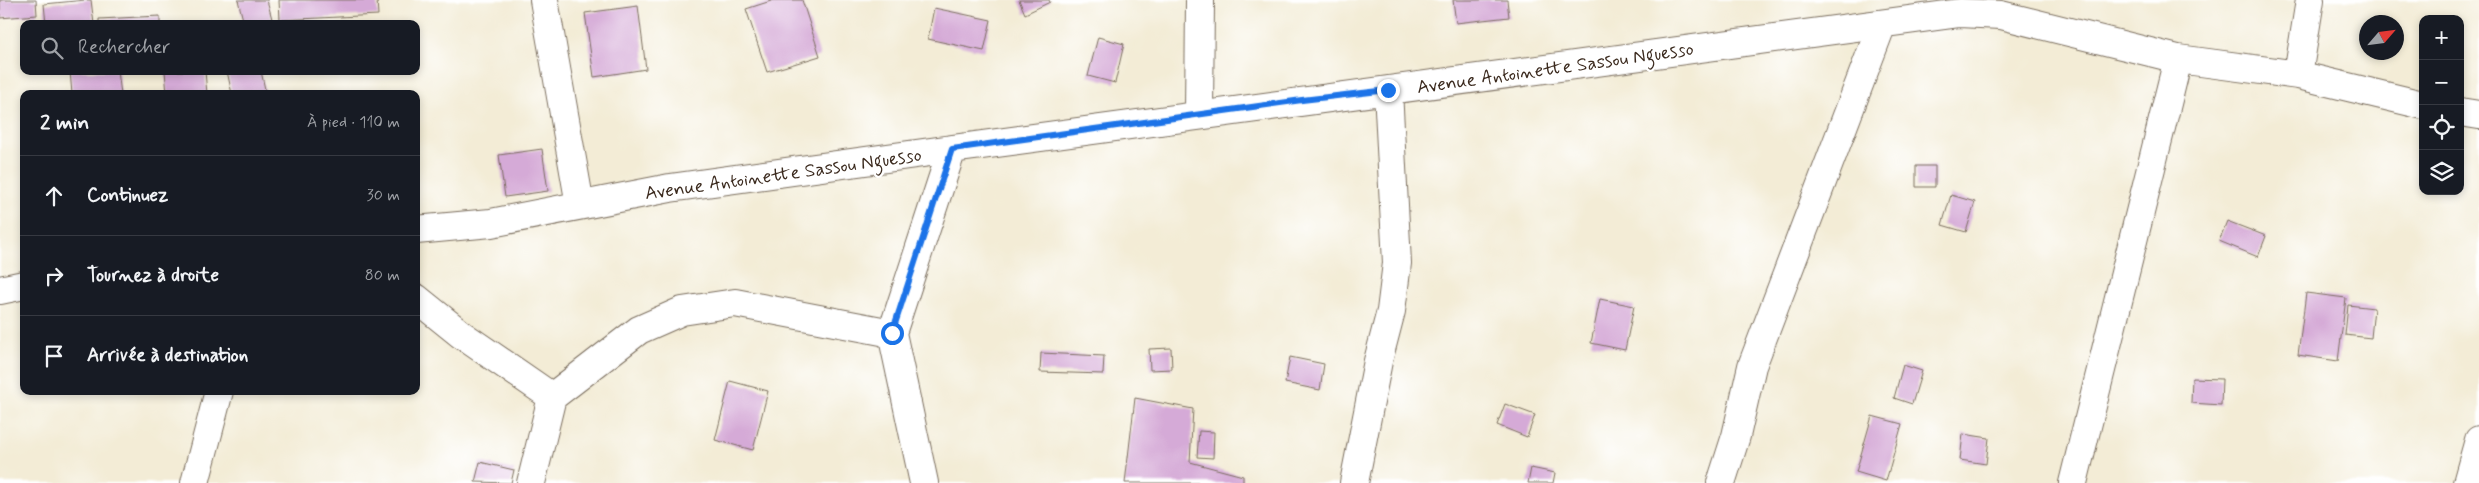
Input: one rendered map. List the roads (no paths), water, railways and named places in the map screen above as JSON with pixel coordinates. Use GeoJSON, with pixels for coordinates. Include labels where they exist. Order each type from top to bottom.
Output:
{"type":"FeatureCollection","features":[{"type":"Feature","properties":{"kind":"street"},"geometry":{"type":"LineString","coordinates":[[544,0],[580,205]]}},
{"type":"Feature","properties":{"kind":"street"},"geometry":{"type":"LineString","coordinates":[[1200,0],[1200,114]]}},
{"type":"Feature","properties":{"kind":"street"},"geometry":{"type":"LineString","coordinates":[[1919,19],[1940,0]]}},
{"type":"Feature","properties":{"kind":"street"},"geometry":{"type":"LineString","coordinates":[[2298,75],[2310,0]]}},
{"type":"Feature","properties":{"kind":"street","name":"Avenue Antoinette Sassou Nguesso"},"geometry":{"type":"LineString","coordinates":[[420,230],[491,223],[670,188],[1642,54],[1960,13],[2000,15],[2178,59],[2298,75],[2419,104]]}},
{"type":"Feature","properties":{"kind":"street"},"geometry":{"type":"LineString","coordinates":[[1721,483],[1736,436],[1752,366],[1882,24]]}},
{"type":"Feature","properties":{"kind":"street"},"geometry":{"type":"LineString","coordinates":[[2073,483],[2178,59]]}},
{"type":"Feature","properties":{"kind":"street"},"geometry":{"type":"LineString","coordinates":[[1354,483],[1378,361],[1391,311],[1397,262],[1388,90]]}},
{"type":"Feature","properties":{"kind":"street"},"geometry":{"type":"LineString","coordinates":[[2464,113],[2479,116]]}},
{"type":"Feature","properties":{"kind":"street"},"geometry":{"type":"LineString","coordinates":[[924,483],[892,333],[952,149]]}},
{"type":"Feature","properties":{"kind":"street"},"geometry":{"type":"LineString","coordinates":[[0,290],[20,285]]}},
{"type":"Feature","properties":{"kind":"street"},"geometry":{"type":"LineString","coordinates":[[420,301],[462,335],[552,397]]}},
{"type":"Feature","properties":{"kind":"street"},"geometry":{"type":"LineString","coordinates":[[531,483],[552,397],[640,330],[682,311],[735,303],[892,333]]}},
{"type":"Feature","properties":{"kind":"street"},"geometry":{"type":"LineString","coordinates":[[195,483],[218,395]]}},
{"type":"Feature","properties":{"kind":"street"},"geometry":{"type":"LineString","coordinates":[[2467,483],[2479,440]]}}]}
